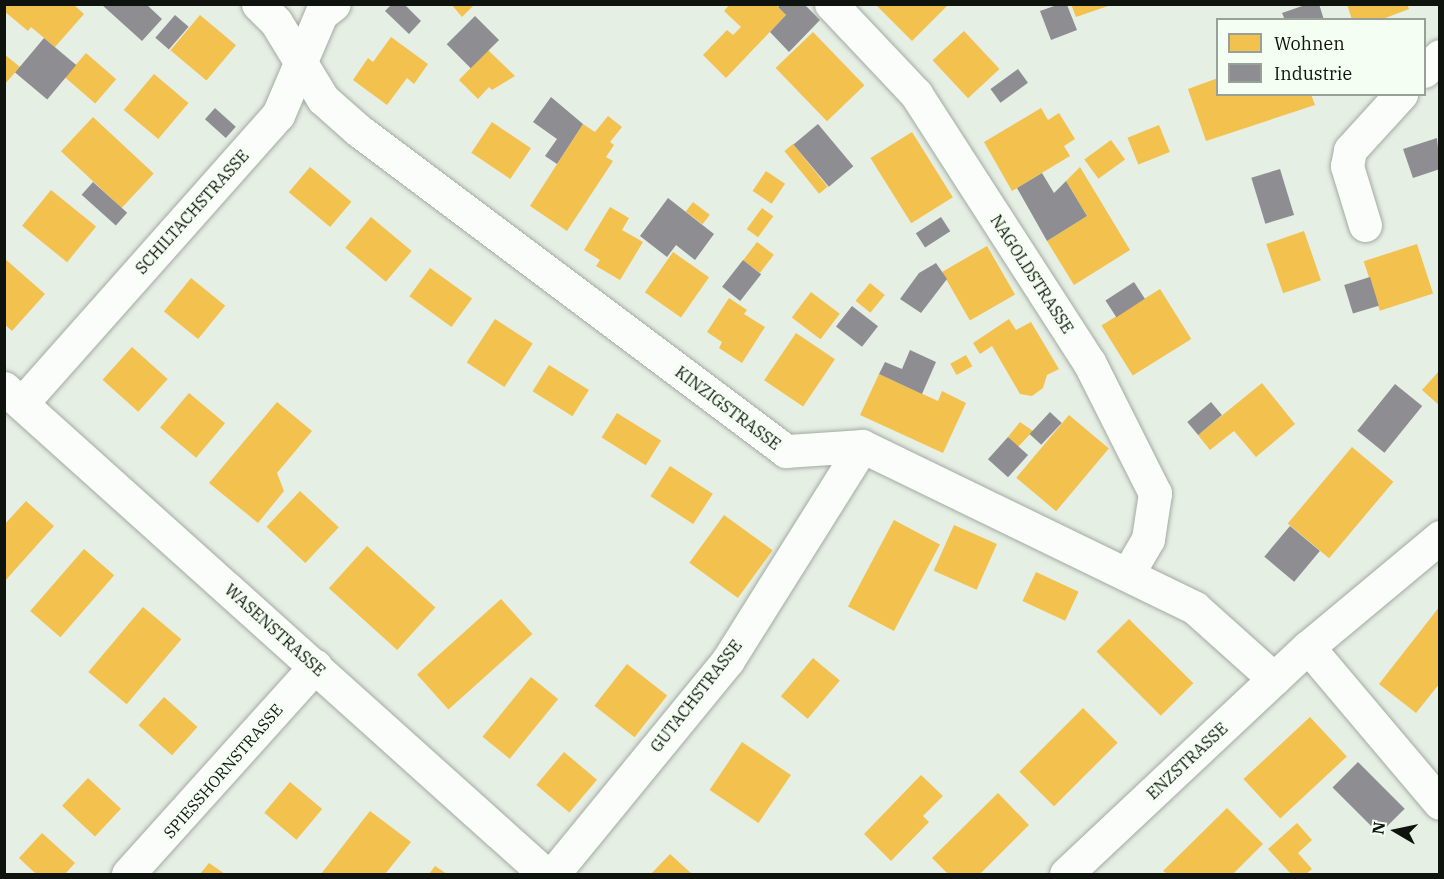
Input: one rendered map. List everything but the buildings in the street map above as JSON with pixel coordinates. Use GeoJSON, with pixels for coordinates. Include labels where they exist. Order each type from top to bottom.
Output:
{"type":"FeatureCollection","features":[{"type":"Feature","properties":{"kind":"street","name":"KINZIGSTRASSE"},"geometry":{"type":"LineString","coordinates":[[258,4],[276,22],[323,99],[358,129],[786,451],[862,446],[1128,573],[1196,608],[1274,679]]}},
{"type":"Feature","properties":{"kind":"street","name":"SCHILTACHSTRASSE"},"geometry":{"type":"LineString","coordinates":[[13,396],[278,115],[321,14],[334,4]]}},
{"type":"Feature","properties":{"kind":"street","name":"NAGOLDSTRASSE"},"geometry":{"type":"LineString","coordinates":[[831,4],[916,94],[1089,362],[1155,493],[1148,539],[1128,573]]}},
{"type":"Feature","properties":{"kind":"street"},"geometry":{"type":"LineString","coordinates":[[1426,70],[1440,56]]}},
{"type":"Feature","properties":{"kind":"street"},"geometry":{"type":"LineString","coordinates":[[1365,225],[1347,166],[1350,150],[1399,96]]}},
{"type":"Feature","properties":{"kind":"street","name":"WASENSTRASSE"},"geometry":{"type":"LineString","coordinates":[[13,396],[545,874]]}},
{"type":"Feature","properties":{"kind":"street","name":"GUTACHSTRASSE"},"geometry":{"type":"LineString","coordinates":[[553,874],[728,660],[862,446]]}},
{"type":"Feature","properties":{"kind":"street","name":"ENZSTRASSE"},"geometry":{"type":"LineString","coordinates":[[1066,874],[1308,647],[1440,537]]}},
{"type":"Feature","properties":{"kind":"street"},"geometry":{"type":"LineString","coordinates":[[1308,647],[1440,802]]}},
{"type":"Feature","properties":{"kind":"street","name":"SPIESSHORNSTRASSE"},"geometry":{"type":"LineString","coordinates":[[128,874],[315,666]]}}]}
